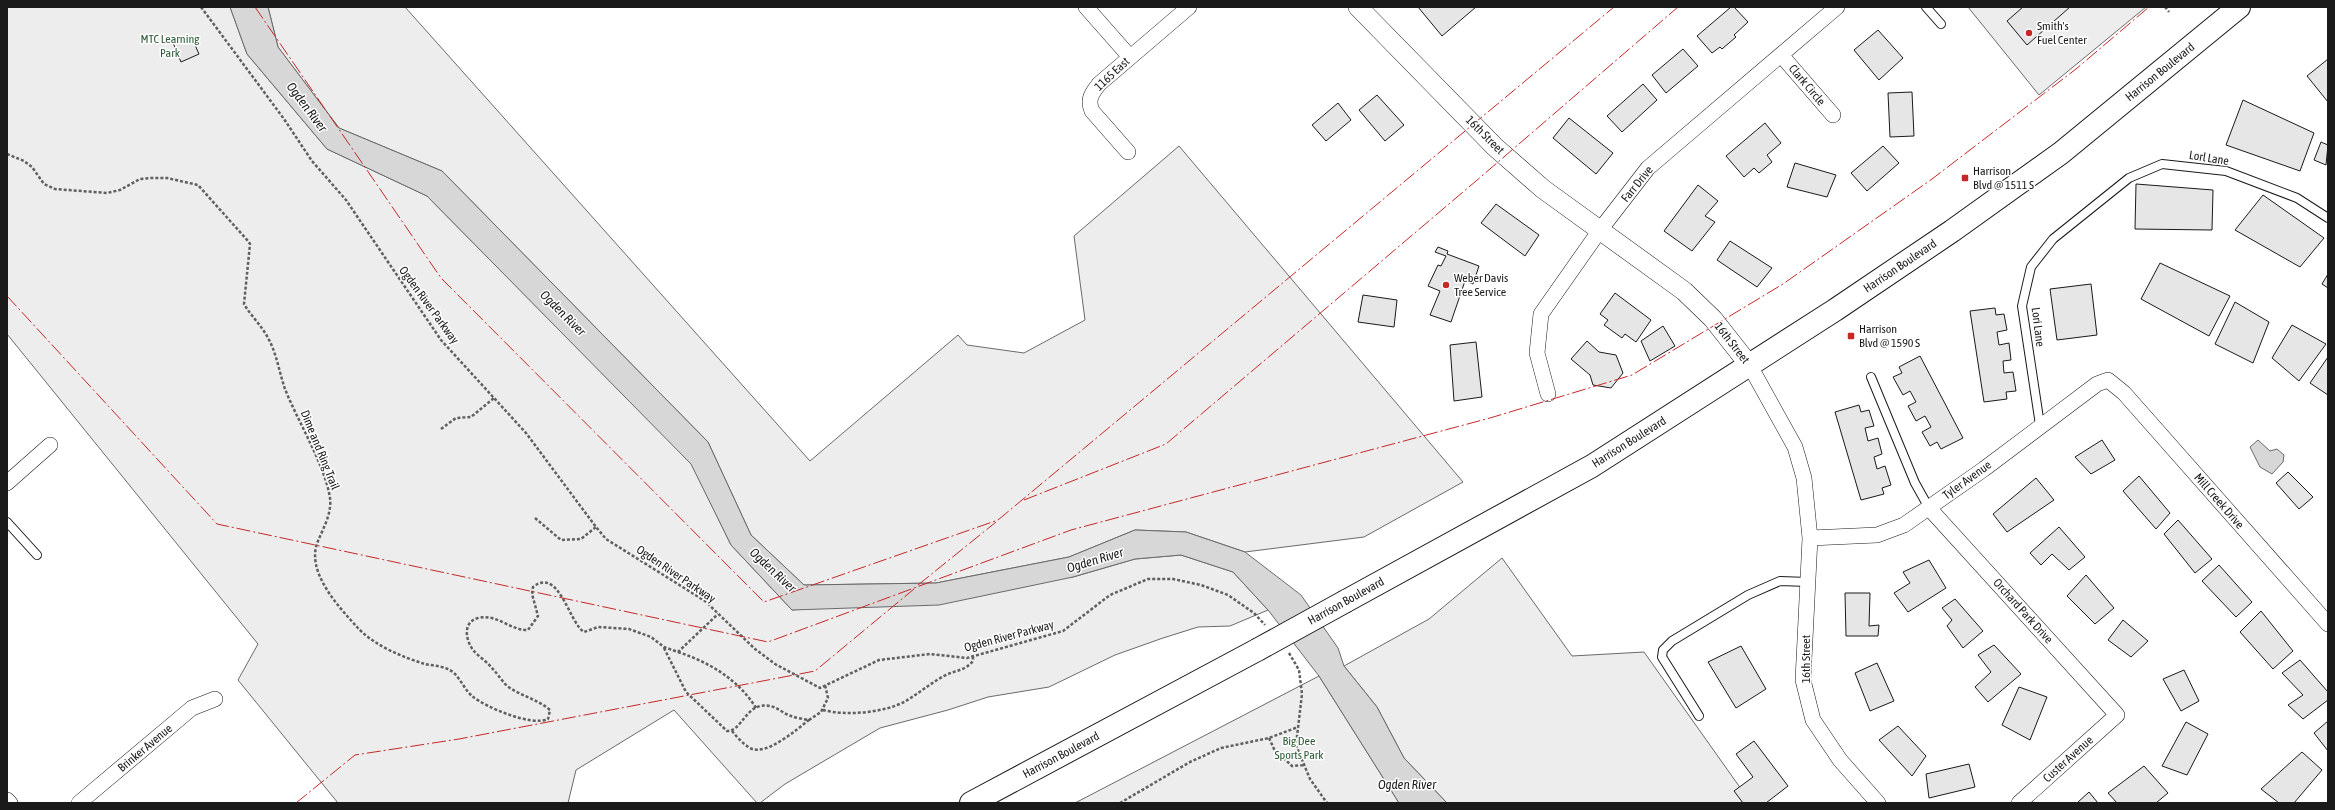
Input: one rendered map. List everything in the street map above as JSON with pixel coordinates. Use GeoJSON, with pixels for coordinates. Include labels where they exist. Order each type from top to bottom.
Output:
{"type":"FeatureCollection","features":[{"type":"Feature","properties":{"kind":"main road","name":"Harrison Boulevard"},"geometry":{"type":"LineString","coordinates":[[971,803],[1257,650],[1566,481],[1750,366],[1945,235],[2061,153],[2239,7]]}},
{"type":"Feature","properties":{"kind":"street"},"geometry":{"type":"LineString","coordinates":[[1086,7],[1130,57]]}},
{"type":"Feature","properties":{"kind":"street","name":"1165 East"},"geometry":{"type":"LineString","coordinates":[[1128,152],[1092,111],[1089,103],[1090,96],[1099,84],[1189,7]]}},
{"type":"Feature","properties":{"kind":"street","name":"16th Street"},"geometry":{"type":"LineString","coordinates":[[1358,7],[1495,147],[1543,189],[1684,291],[1713,319],[1750,366],[1795,447],[1804,478],[1810,538],[1803,680],[1813,720],[1840,760],[1878,803]]}},
{"type":"Feature","properties":{"kind":"street","name":"Farr Drive"},"geometry":{"type":"LineString","coordinates":[[1548,394],[1537,354],[1541,314],[1600,230],[1648,168],[1837,7]]}},
{"type":"Feature","properties":{"kind":"street","name":"Clark Circle"},"geometry":{"type":"LineString","coordinates":[[1781,55],[1833,115]]}},
{"type":"Feature","properties":{"kind":"street","name":"Tyler Avenue"},"geometry":{"type":"LineString","coordinates":[[1810,538],[1877,535],[1904,525],[1984,469],[2040,425],[2097,384],[2108,380]]}},
{"type":"Feature","properties":{"kind":"street","name":"Mill Creek Drive"},"geometry":{"type":"LineString","coordinates":[[2108,380],[2124,393],[2328,624]]}},
{"type":"Feature","properties":{"kind":"street"},"geometry":{"type":"LineString","coordinates":[[7,483],[50,445]]}},
{"type":"Feature","properties":{"kind":"street","name":"Orchard Park Drive"},"geometry":{"type":"LineString","coordinates":[[1929,508],[2117,715]]}},
{"type":"Feature","properties":{"kind":"street","name":"Brinker Avenue"},"geometry":{"type":"LineString","coordinates":[[79,803],[192,708],[215,699]]}},
{"type":"Feature","properties":{"kind":"street","name":"Custer Avenue"},"geometry":{"type":"LineString","coordinates":[[2019,803],[2117,715]]}},
{"type":"Feature","properties":{"kind":"street"},"geometry":{"type":"LineString","coordinates":[[7,800],[10,803]]}},
{"type":"Feature","properties":{"kind":"lane"},"geometry":{"type":"LineString","coordinates":[[1926,7],[1941,24]]}},
{"type":"Feature","properties":{"kind":"lane","name":"Lorl Lane"},"geometry":{"type":"LineString","coordinates":[[2089,208],[2129,178],[2162,164],[2226,171],[2297,198],[2328,218]]}},
{"type":"Feature","properties":{"kind":"lane","name":"Lori Lane"},"geometry":{"type":"LineString","coordinates":[[2040,425],[2022,306],[2031,267],[2053,239],[2089,208]]}},
{"type":"Feature","properties":{"kind":"lane"},"geometry":{"type":"LineString","coordinates":[[1871,377],[1915,483],[1929,508]]}},
{"type":"Feature","properties":{"kind":"lane"},"geometry":{"type":"LineString","coordinates":[[7,522],[37,555]]}},
{"type":"Feature","properties":{"kind":"lane"},"geometry":{"type":"LineString","coordinates":[[1699,716],[1662,658],[1663,650],[1672,641],[1748,594],[1780,581],[1808,582]]}},
{"type":"Feature","properties":{"kind":"path","name":"Ogden River Parkway"},"geometry":{"type":"LineString","coordinates":[[201,7],[284,119],[312,161],[346,200],[441,340],[526,433],[596,528],[606,539],[705,601],[755,649],[775,664],[820,688],[879,660],[930,654],[966,658],[1063,630],[1110,595],[1148,579],[1174,579],[1201,585],[1228,595],[1254,613],[1270,630]]}},
{"type":"Feature","properties":{"kind":"path"},"geometry":{"type":"LineString","coordinates":[[2165,7],[2169,12]]}},
{"type":"Feature","properties":{"kind":"path","name":"Dime and Ring Trail"},"geometry":{"type":"LineString","coordinates":[[7,154],[24,161],[32,167],[44,184],[54,189],[107,192],[120,190],[140,179],[151,178],[166,178],[198,185],[248,241],[250,244],[248,278],[244,304],[268,337],[274,350],[285,388],[319,466],[330,499],[326,520],[317,543],[314,558],[316,570],[339,605],[366,636],[414,659],[452,671],[473,697],[490,706],[511,716],[539,721],[548,718],[550,710],[541,702],[507,686],[473,650],[467,636],[467,626],[470,621],[479,617],[491,617],[522,630],[528,630],[538,616],[532,594],[532,587],[536,584],[547,583],[559,591],[577,628],[584,632],[598,627],[629,629],[651,637],[664,647],[698,659],[722,672],[749,697],[756,708]]}},
{"type":"Feature","properties":{"kind":"path"},"geometry":{"type":"LineString","coordinates":[[441,429],[456,418],[471,417],[494,398]]}},
{"type":"Feature","properties":{"kind":"path"},"geometry":{"type":"LineString","coordinates":[[535,518],[561,540],[581,539],[596,528]]}},
{"type":"Feature","properties":{"kind":"path"},"geometry":{"type":"LineString","coordinates":[[678,652],[718,614]]}},
{"type":"Feature","properties":{"kind":"path"},"geometry":{"type":"LineString","coordinates":[[664,647],[686,692],[711,715],[719,726],[726,731],[732,731],[751,749],[760,750],[772,746],[822,710],[828,698],[825,685]]}},
{"type":"Feature","properties":{"kind":"path"},"geometry":{"type":"LineString","coordinates":[[1286,648],[1299,670],[1302,694],[1296,745],[1310,779],[1327,803]]}},
{"type":"Feature","properties":{"kind":"path"},"geometry":{"type":"LineString","coordinates":[[822,710],[846,712],[888,707],[905,701],[943,676],[962,670],[973,661],[973,656]]}},
{"type":"Feature","properties":{"kind":"path"},"geometry":{"type":"LineString","coordinates":[[732,731],[747,713],[756,708],[770,706],[790,716],[809,720]]}},
{"type":"Feature","properties":{"kind":"path"},"geometry":{"type":"LineString","coordinates":[[1120,803],[1190,762],[1221,748],[1270,738],[1298,727]]}},
{"type":"Feature","properties":{"kind":"path"},"geometry":{"type":"LineString","coordinates":[[1270,738],[1274,749],[1292,766],[1305,765]]}},
{"type":"Feature","properties":{"kind":"shaded area"},"geometry":{"type":"Polygon","coordinates":[[[7,7],[230,7],[247,54],[327,149],[427,196],[692,464],[731,545],[792,610],[1073,577],[1135,559],[1181,555],[1233,572],[1268,610],[1230,626],[1198,627],[1163,638],[1115,655],[1049,687],[988,697],[948,710],[880,728],[785,784],[760,803],[757,803],[674,710],[576,770],[568,803],[338,803],[238,680],[258,644],[7,334],[7,7]]]}},
{"type":"Feature","properties":{"kind":"shaded area"},"geometry":{"type":"Polygon","coordinates":[[[268,7],[405,7],[810,461],[958,335],[967,345],[1024,353],[1085,320],[1074,236],[1179,146],[1463,482],[1364,537],[1245,552],[1186,532],[1135,530],[1069,557],[936,583],[804,585],[751,535],[708,442],[442,171],[339,128],[278,47],[268,7]]]}},
{"type":"Feature","properties":{"kind":"shaded area"},"geometry":{"type":"Polygon","coordinates":[[[1968,7],[2146,7],[2039,95],[1968,7]]]}},
{"type":"Feature","properties":{"kind":"shaded area"},"geometry":{"type":"Polygon","coordinates":[[[1502,558],[1572,656],[1644,652],[1751,803],[1447,803],[1404,758],[1377,707],[1344,666],[1429,619],[1502,558]]]}},
{"type":"Feature","properties":{"kind":"shaded area","name":"Big Dee Sports Park"},"geometry":{"type":"Polygon","coordinates":[[[1319,676],[1399,803],[1075,803],[1319,676]]]}},
{"type":"Feature","properties":{"kind":"water","name":"Ogden River"},"geometry":{"type":"Polygon","coordinates":[[[230,7],[268,7],[278,47],[339,128],[442,171],[708,442],[751,535],[804,585],[936,583],[1069,557],[1135,530],[1186,532],[1245,552],[1301,595],[1338,648],[1344,666],[1377,707],[1404,758],[1447,803],[1399,803],[1319,676],[1268,610],[1233,572],[1181,555],[1135,559],[1073,577],[939,605],[792,610],[731,545],[691,464],[427,196],[327,149],[247,54],[230,7]]]}},
{"type":"Feature","properties":{"kind":"water"},"geometry":{"type":"Polygon","coordinates":[[[2258,440],[2270,451],[2277,449],[2284,455],[2283,462],[2272,474],[2260,467],[2250,447],[2258,440]]]}},
{"type":"Feature","properties":{"kind":"building"},"geometry":{"type":"Polygon","coordinates":[[[1418,7],[1476,7],[1442,36],[1418,7]]]}},
{"type":"Feature","properties":{"kind":"building"},"geometry":{"type":"Polygon","coordinates":[[[1731,7],[1734,7],[1748,22],[1734,35],[1736,37],[1722,49],[1720,47],[1712,53],[1697,36],[1731,7]]]}},
{"type":"Feature","properties":{"kind":"building","name":"Smith's Fuel Center"},"geometry":{"type":"Polygon","coordinates":[[[2023,7],[2070,7],[2027,45],[2007,21],[2023,7]]]}},
{"type":"Feature","properties":{"kind":"building"},"geometry":{"type":"Polygon","coordinates":[[[1878,30],[1903,58],[1879,80],[1854,50],[1878,30]]]}},
{"type":"Feature","properties":{"kind":"building"},"geometry":{"type":"Polygon","coordinates":[[[191,36],[199,54],[181,62],[173,43],[191,36]]]}},
{"type":"Feature","properties":{"kind":"building"},"geometry":{"type":"Polygon","coordinates":[[[1683,49],[1698,66],[1666,93],[1652,75],[1683,49]]]}},
{"type":"Feature","properties":{"kind":"building"},"geometry":{"type":"Polygon","coordinates":[[[2328,59],[2328,102],[2307,76],[2328,59]]]}},
{"type":"Feature","properties":{"kind":"building"},"geometry":{"type":"Polygon","coordinates":[[[1643,84],[1657,100],[1622,132],[1607,116],[1643,84]]]}},
{"type":"Feature","properties":{"kind":"building"},"geometry":{"type":"Polygon","coordinates":[[[1912,92],[1914,136],[1890,137],[1888,93],[1912,92]]]}},
{"type":"Feature","properties":{"kind":"building"},"geometry":{"type":"Polygon","coordinates":[[[1377,95],[1404,125],[1385,141],[1359,110],[1377,95]]]}},
{"type":"Feature","properties":{"kind":"building"},"geometry":{"type":"Polygon","coordinates":[[[2243,100],[2314,133],[2300,171],[2226,145],[2243,100]]]}},
{"type":"Feature","properties":{"kind":"building"},"geometry":{"type":"Polygon","coordinates":[[[1338,103],[1351,120],[1326,141],[1312,125],[1338,103]]]}},
{"type":"Feature","properties":{"kind":"building"},"geometry":{"type":"Polygon","coordinates":[[[1569,118],[1613,153],[1596,174],[1553,138],[1569,118]]]}},
{"type":"Feature","properties":{"kind":"building"},"geometry":{"type":"Polygon","coordinates":[[[1765,123],[1781,143],[1767,155],[1772,162],[1759,173],[1754,168],[1744,177],[1726,156],[1765,123]]]}},
{"type":"Feature","properties":{"kind":"building"},"geometry":{"type":"Polygon","coordinates":[[[2321,142],[2328,145],[2326,165],[2314,160],[2321,142]]]}},
{"type":"Feature","properties":{"kind":"building"},"geometry":{"type":"Polygon","coordinates":[[[1883,146],[1899,163],[1867,191],[1851,173],[1883,146]]]}},
{"type":"Feature","properties":{"kind":"building"},"geometry":{"type":"Polygon","coordinates":[[[1795,163],[1836,175],[1827,197],[1787,187],[1795,163]]]}},
{"type":"Feature","properties":{"kind":"building"},"geometry":{"type":"Polygon","coordinates":[[[2136,184],[2213,190],[2212,230],[2135,229],[2136,184]]]}},
{"type":"Feature","properties":{"kind":"building"},"geometry":{"type":"Polygon","coordinates":[[[1698,185],[1718,201],[1705,216],[1715,222],[1692,251],[1664,231],[1698,185]]]}},
{"type":"Feature","properties":{"kind":"building"},"geometry":{"type":"Polygon","coordinates":[[[2263,195],[2324,238],[2300,267],[2235,230],[2263,195]]]}},
{"type":"Feature","properties":{"kind":"building"},"geometry":{"type":"Polygon","coordinates":[[[1496,204],[1539,235],[1525,256],[1481,223],[1496,204]]]}},
{"type":"Feature","properties":{"kind":"building"},"geometry":{"type":"Polygon","coordinates":[[[1730,241],[1772,268],[1757,287],[1717,260],[1730,241]]]}},
{"type":"Feature","properties":{"kind":"building","name":"Weber Davis Tree Service"},"geometry":{"type":"Polygon","coordinates":[[[1438,247],[1448,251],[1447,254],[1479,266],[1473,284],[1465,281],[1451,322],[1430,315],[1440,291],[1428,286],[1438,265],[1441,266],[1446,256],[1435,252],[1438,247]]]}},
{"type":"Feature","properties":{"kind":"building"},"geometry":{"type":"Polygon","coordinates":[[[2160,263],[2230,296],[2209,336],[2141,299],[2160,263]]]}},
{"type":"Feature","properties":{"kind":"building"},"geometry":{"type":"Polygon","coordinates":[[[2328,274],[2328,288],[2322,284],[2328,274]]]}},
{"type":"Feature","properties":{"kind":"building"},"geometry":{"type":"Polygon","coordinates":[[[2091,284],[2097,335],[2057,340],[2050,289],[2091,284]]]}},
{"type":"Feature","properties":{"kind":"building"},"geometry":{"type":"Polygon","coordinates":[[[1615,293],[1651,320],[1636,342],[1625,334],[1622,338],[1604,325],[1608,320],[1600,314],[1615,293]]]}},
{"type":"Feature","properties":{"kind":"building"},"geometry":{"type":"Polygon","coordinates":[[[1363,295],[1397,300],[1394,327],[1358,322],[1363,295]]]}},
{"type":"Feature","properties":{"kind":"building"},"geometry":{"type":"Polygon","coordinates":[[[2235,302],[2269,322],[2253,363],[2215,344],[2235,302]]]}},
{"type":"Feature","properties":{"kind":"building"},"geometry":{"type":"Polygon","coordinates":[[[1995,308],[1996,315],[2004,314],[2007,330],[1997,332],[1999,345],[2009,343],[2011,360],[2003,361],[2004,373],[2013,372],[2016,391],[2006,392],[2007,399],[1984,402],[1970,311],[1995,308]]]}},
{"type":"Feature","properties":{"kind":"building"},"geometry":{"type":"Polygon","coordinates":[[[2292,325],[2326,344],[2299,381],[2272,358],[2292,325]]]}},
{"type":"Feature","properties":{"kind":"building"},"geometry":{"type":"Polygon","coordinates":[[[1663,326],[1675,346],[1650,361],[1641,341],[1663,326]]]}},
{"type":"Feature","properties":{"kind":"building"},"geometry":{"type":"Polygon","coordinates":[[[1587,341],[1599,352],[1616,355],[1623,373],[1611,388],[1593,385],[1590,375],[1571,359],[1587,341]]]}},
{"type":"Feature","properties":{"kind":"building"},"geometry":{"type":"Polygon","coordinates":[[[1476,342],[1482,397],[1454,401],[1450,345],[1476,342]]]}},
{"type":"Feature","properties":{"kind":"building"},"geometry":{"type":"Polygon","coordinates":[[[1920,356],[1963,438],[1941,449],[1937,442],[1930,446],[1922,432],[1931,427],[1925,416],[1916,421],[1908,406],[1916,402],[1910,391],[1903,395],[1893,377],[1902,373],[1899,367],[1920,356]]]}},
{"type":"Feature","properties":{"kind":"building"},"geometry":{"type":"Polygon","coordinates":[[[2328,357],[2328,395],[2310,383],[2328,357]]]}},
{"type":"Feature","properties":{"kind":"building"},"geometry":{"type":"Polygon","coordinates":[[[1859,405],[1861,412],[1869,410],[1874,426],[1865,428],[1868,441],[1878,438],[1882,454],[1874,457],[1877,469],[1885,466],[1891,485],[1882,488],[1884,494],[1861,500],[1835,412],[1859,405]]]}},
{"type":"Feature","properties":{"kind":"building"},"geometry":{"type":"Polygon","coordinates":[[[2102,440],[2115,460],[2091,474],[2075,457],[2102,440]]]}},
{"type":"Feature","properties":{"kind":"building"},"geometry":{"type":"Polygon","coordinates":[[[2288,472],[2313,497],[2299,509],[2276,483],[2288,472]]]}},
{"type":"Feature","properties":{"kind":"building"},"geometry":{"type":"Polygon","coordinates":[[[2139,476],[2170,513],[2156,529],[2123,491],[2139,476]]]}},
{"type":"Feature","properties":{"kind":"building"},"geometry":{"type":"Polygon","coordinates":[[[2036,478],[2054,500],[2007,532],[1993,514],[2036,478]]]}},
{"type":"Feature","properties":{"kind":"building"},"geometry":{"type":"Polygon","coordinates":[[[2178,520],[2212,559],[2195,573],[2164,534],[2178,520]]]}},
{"type":"Feature","properties":{"kind":"building"},"geometry":{"type":"Polygon","coordinates":[[[2059,527],[2085,557],[2069,570],[2052,554],[2041,565],[2030,553],[2059,527]]]}},
{"type":"Feature","properties":{"kind":"building"},"geometry":{"type":"Polygon","coordinates":[[[1929,560],[1946,588],[1908,612],[1894,593],[1910,583],[1903,572],[1929,560]]]}},
{"type":"Feature","properties":{"kind":"building"},"geometry":{"type":"Polygon","coordinates":[[[2219,565],[2252,602],[2236,617],[2202,581],[2219,565]]]}},
{"type":"Feature","properties":{"kind":"building"},"geometry":{"type":"Polygon","coordinates":[[[2086,575],[2114,608],[2095,624],[2067,596],[2086,575]]]}},
{"type":"Feature","properties":{"kind":"building"},"geometry":{"type":"Polygon","coordinates":[[[1845,593],[1870,593],[1869,626],[1879,625],[1878,636],[1846,636],[1845,593]]]}},
{"type":"Feature","properties":{"kind":"building"},"geometry":{"type":"Polygon","coordinates":[[[1955,599],[1983,631],[1963,648],[1947,626],[1952,620],[1942,608],[1955,599]]]}},
{"type":"Feature","properties":{"kind":"building"},"geometry":{"type":"Polygon","coordinates":[[[2261,611],[2293,651],[2273,669],[2240,632],[2261,611]]]}},
{"type":"Feature","properties":{"kind":"building"},"geometry":{"type":"Polygon","coordinates":[[[2123,620],[2148,641],[2131,657],[2108,640],[2123,620]]]}},
{"type":"Feature","properties":{"kind":"building"},"geometry":{"type":"Polygon","coordinates":[[[1994,645],[2021,674],[1988,702],[1975,687],[1991,672],[1978,655],[1994,645]]]}},
{"type":"Feature","properties":{"kind":"building"},"geometry":{"type":"Polygon","coordinates":[[[1741,646],[1766,689],[1736,708],[1708,662],[1741,646]]]}},
{"type":"Feature","properties":{"kind":"building"},"geometry":{"type":"Polygon","coordinates":[[[2300,660],[2328,692],[2328,700],[2303,719],[2288,705],[2303,695],[2282,673],[2300,660]]]}},
{"type":"Feature","properties":{"kind":"building"},"geometry":{"type":"Polygon","coordinates":[[[1877,663],[1894,701],[1870,711],[1855,673],[1877,663]]]}},
{"type":"Feature","properties":{"kind":"building"},"geometry":{"type":"Polygon","coordinates":[[[2184,670],[2199,701],[2181,711],[2163,679],[2184,670]]]}},
{"type":"Feature","properties":{"kind":"building"},"geometry":{"type":"Polygon","coordinates":[[[2019,687],[2047,697],[2030,740],[2002,725],[2019,687]]]}},
{"type":"Feature","properties":{"kind":"building"},"geometry":{"type":"Polygon","coordinates":[[[2328,721],[2328,751],[2314,733],[2328,721]]]}},
{"type":"Feature","properties":{"kind":"building"},"geometry":{"type":"Polygon","coordinates":[[[2186,722],[2208,734],[2187,775],[2162,766],[2186,722]]]}},
{"type":"Feature","properties":{"kind":"building"},"geometry":{"type":"Polygon","coordinates":[[[1898,726],[1926,756],[1912,776],[1879,740],[1898,726]]]}},
{"type":"Feature","properties":{"kind":"building"},"geometry":{"type":"Polygon","coordinates":[[[1754,741],[1788,786],[1766,803],[1743,803],[1734,791],[1753,777],[1736,754],[1754,741]]]}},
{"type":"Feature","properties":{"kind":"building"},"geometry":{"type":"Polygon","coordinates":[[[2302,752],[2322,770],[2294,803],[2279,803],[2261,789],[2302,752]]]}},
{"type":"Feature","properties":{"kind":"building"},"geometry":{"type":"Polygon","coordinates":[[[1969,764],[1975,787],[1929,798],[1926,774],[1969,764]]]}},
{"type":"Feature","properties":{"kind":"building"},"geometry":{"type":"Polygon","coordinates":[[[2144,766],[2168,793],[2156,803],[2117,803],[2108,793],[2144,766]]]}},
{"type":"Feature","properties":{"kind":"building"},"geometry":{"type":"Polygon","coordinates":[[[2089,792],[2098,803],[2077,803],[2089,792]]]}},
{"type":"Feature","properties":{"kind":"power"},"geometry":{"type":"LineString","coordinates":[[255,7],[441,278],[764,602],[998,520],[1614,7]]}},
{"type":"Feature","properties":{"kind":"power"},"geometry":{"type":"LineString","coordinates":[[1024,500],[1166,444],[1476,181],[1678,7]]}},
{"type":"Feature","properties":{"kind":"power"},"geometry":{"type":"LineString","coordinates":[[7,296],[217,524],[768,642],[1071,530],[1490,418],[1632,375],[1783,284],[1932,179],[2076,69],[2149,7]]}},
{"type":"Feature","properties":{"kind":"power"},"geometry":{"type":"LineString","coordinates":[[918,585],[996,522]]}},
{"type":"Feature","properties":{"kind":"power"},"geometry":{"type":"LineString","coordinates":[[296,803],[355,755],[459,739],[815,671],[914,589]]}},
{"type":"Feature","properties":{"kind":"place","name":"Smith's Fuel Center"},"geometry":{"type":"Point","coordinates":[2029,33]}},
{"type":"Feature","properties":{"kind":"place","name":"Harrison Blvd @ 1511 S"},"geometry":{"type":"Point","coordinates":[1965,178]}},
{"type":"Feature","properties":{"kind":"place","name":"Weber Davis Tree Service"},"geometry":{"type":"Point","coordinates":[1446,285]}},
{"type":"Feature","properties":{"kind":"place","name":"Harrison Blvd @ 1590 S"},"geometry":{"type":"Point","coordinates":[1851,336]}},
{"type":"Feature","properties":{"kind":"park label","name":"MTC Learning Park"},"geometry":{"type":"Point","coordinates":[170,46]}}]}
